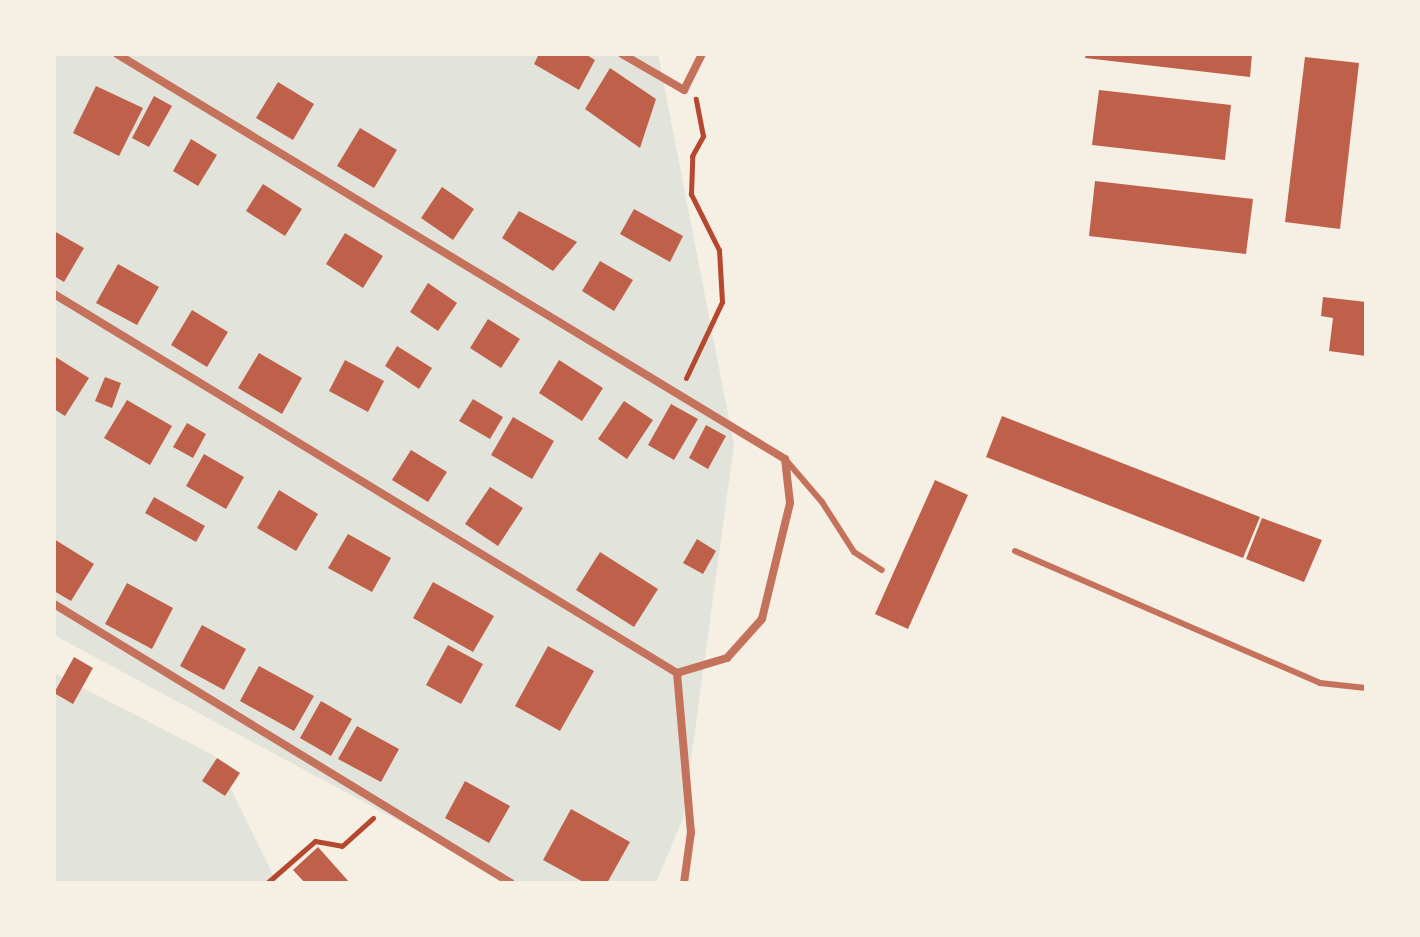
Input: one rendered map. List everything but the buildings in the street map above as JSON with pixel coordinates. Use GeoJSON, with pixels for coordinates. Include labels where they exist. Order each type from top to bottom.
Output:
{"type":"FeatureCollection","features":[{"type":"Feature","properties":{"kind":"street"},"geometry":{"type":"LineString","coordinates":[[54,294],[677,673],[727,658],[762,619],[790,503],[785,459],[678,390],[117,54]]}},
{"type":"Feature","properties":{"kind":"street"},"geometry":{"type":"LineString","coordinates":[[622,54],[684,90],[702,54]]}},
{"type":"Feature","properties":{"kind":"street"},"geometry":{"type":"LineString","coordinates":[[54,604],[511,883]]}},
{"type":"Feature","properties":{"kind":"street"},"geometry":{"type":"LineString","coordinates":[[677,673],[691,832],[684,883]]}},
{"type":"Feature","properties":{"kind":"lane"},"geometry":{"type":"LineString","coordinates":[[785,459],[822,502],[854,552],[882,570]]}},
{"type":"Feature","properties":{"kind":"lane"},"geometry":{"type":"LineString","coordinates":[[1015,551],[1320,683],[1366,688]]}},
{"type":"Feature","properties":{"kind":"path"},"geometry":{"type":"LineString","coordinates":[[678,390],[722,302],[719,250],[691,194],[692,156],[703,136],[692,75]]}},
{"type":"Feature","properties":{"kind":"path"},"geometry":{"type":"LineString","coordinates":[[267,883],[315,841],[342,846],[386,807]]}},
{"type":"Feature","properties":{"kind":"shaded area"},"geometry":{"type":"Polygon","coordinates":[[[54,54],[658,54],[734,445],[683,818],[656,883],[514,883],[54,635],[54,54]]]}},
{"type":"Feature","properties":{"kind":"shaded area"},"geometry":{"type":"Polygon","coordinates":[[[54,673],[215,756],[277,883],[54,883],[54,673]]]}}]}
